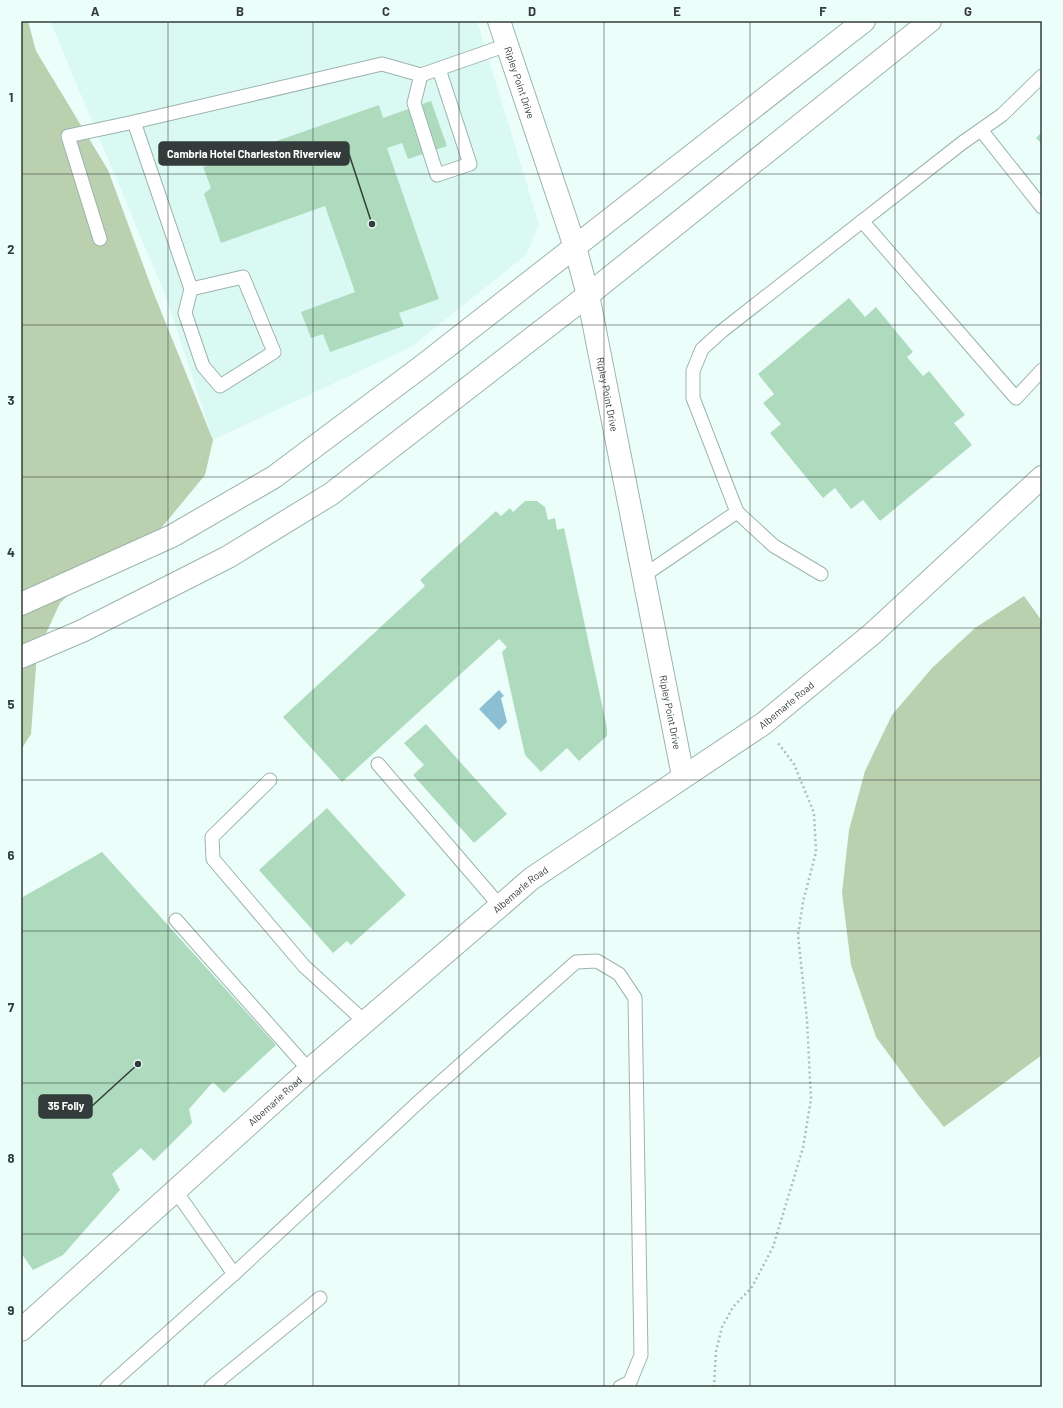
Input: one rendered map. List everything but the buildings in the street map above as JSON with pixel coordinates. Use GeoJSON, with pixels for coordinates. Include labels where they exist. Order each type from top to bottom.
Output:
{"type":"FeatureCollection","features":[{"type":"Feature","properties":{"kind":"street","name":"Ripley Point Drive"},"geometry":{"type":"LineString","coordinates":[[499,21],[575,247],[588,295],[683,776]]}},
{"type":"Feature","properties":{"kind":"street"},"geometry":{"type":"LineString","coordinates":[[21,604],[172,536],[274,477],[421,367],[864,21]]}},
{"type":"Feature","properties":{"kind":"street"},"geometry":{"type":"LineString","coordinates":[[21,657],[82,631],[228,557],[331,494],[588,295],[930,21]]}},
{"type":"Feature","properties":{"kind":"street","name":"Albemarle Road"},"geometry":{"type":"LineString","coordinates":[[21,1330],[308,1070],[531,880],[683,776],[763,724],[872,634],[1042,477]]}},
{"type":"Feature","properties":{"kind":"lane"},"geometry":{"type":"LineString","coordinates":[[100,239],[68,136],[382,64],[421,75],[507,45]]}},
{"type":"Feature","properties":{"kind":"lane"},"geometry":{"type":"LineString","coordinates":[[421,75],[414,103],[437,175],[470,164],[438,69]]}},
{"type":"Feature","properties":{"kind":"lane"},"geometry":{"type":"LineString","coordinates":[[821,574],[774,546],[737,512],[693,398],[693,371],[702,349],[722,331],[862,221],[1002,115],[1042,76]]}},
{"type":"Feature","properties":{"kind":"lane"},"geometry":{"type":"LineString","coordinates":[[134,122],[190,289],[185,312],[203,366],[220,386],[274,352],[242,277],[190,289]]}},
{"type":"Feature","properties":{"kind":"lane"},"geometry":{"type":"LineString","coordinates":[[981,130],[1042,207]]}},
{"type":"Feature","properties":{"kind":"lane"},"geometry":{"type":"LineString","coordinates":[[862,221],[1016,398],[1042,370]]}},
{"type":"Feature","properties":{"kind":"lane"},"geometry":{"type":"LineString","coordinates":[[643,576],[737,512]]}},
{"type":"Feature","properties":{"kind":"lane"},"geometry":{"type":"LineString","coordinates":[[378,764],[500,906]]}},
{"type":"Feature","properties":{"kind":"lane"},"geometry":{"type":"LineString","coordinates":[[270,780],[212,837],[213,859],[304,966],[364,1021]]}},
{"type":"Feature","properties":{"kind":"lane"},"geometry":{"type":"LineString","coordinates":[[176,920],[308,1070]]}},
{"type":"Feature","properties":{"kind":"lane"},"geometry":{"type":"LineString","coordinates":[[106,1387],[234,1274],[424,1097],[576,962],[597,961],[619,974],[634,998],[641,1355],[630,1382],[620,1387]]}},
{"type":"Feature","properties":{"kind":"lane"},"geometry":{"type":"LineString","coordinates":[[175,1190],[234,1274]]}},
{"type":"Feature","properties":{"kind":"lane"},"geometry":{"type":"LineString","coordinates":[[211,1387],[320,1298]]}},
{"type":"Feature","properties":{"kind":"path"},"geometry":{"type":"LineString","coordinates":[[714,1387],[716,1350],[722,1327],[733,1307],[752,1287],[773,1247],[803,1148],[811,1099],[806,1020],[798,935],[803,902],[816,852],[814,813],[794,764],[763,724]]}},
{"type":"Feature","properties":{"kind":"shaded area"},"geometry":{"type":"Polygon","coordinates":[[[50,21],[477,21],[539,224],[527,254],[411,347],[213,440],[166,297],[50,21]]]}},
{"type":"Feature","properties":{"kind":"green space"},"geometry":{"type":"Polygon","coordinates":[[[21,21],[28,21],[36,51],[108,170],[152,289],[213,440],[205,475],[158,532],[78,586],[60,603],[37,653],[31,734],[21,750],[21,21]]]}},
{"type":"Feature","properties":{"kind":"green space"},"geometry":{"type":"Polygon","coordinates":[[[1024,596],[1042,621],[1042,1055],[944,1127],[919,1096],[876,1037],[851,965],[842,893],[849,830],[865,771],[892,715],[932,668],[975,628],[1024,596]]]}},
{"type":"Feature","properties":{"kind":"water"},"geometry":{"type":"Polygon","coordinates":[[[499,690],[504,696],[501,698],[507,722],[499,730],[479,709],[499,690]]]}},
{"type":"Feature","properties":{"kind":"place","name":"Cambria Hotel Charleston Riverview"},"geometry":{"type":"Point","coordinates":[372,224]}},
{"type":"Feature","properties":{"kind":"place","name":"35 Folly"},"geometry":{"type":"Point","coordinates":[138,1064]}}]}
